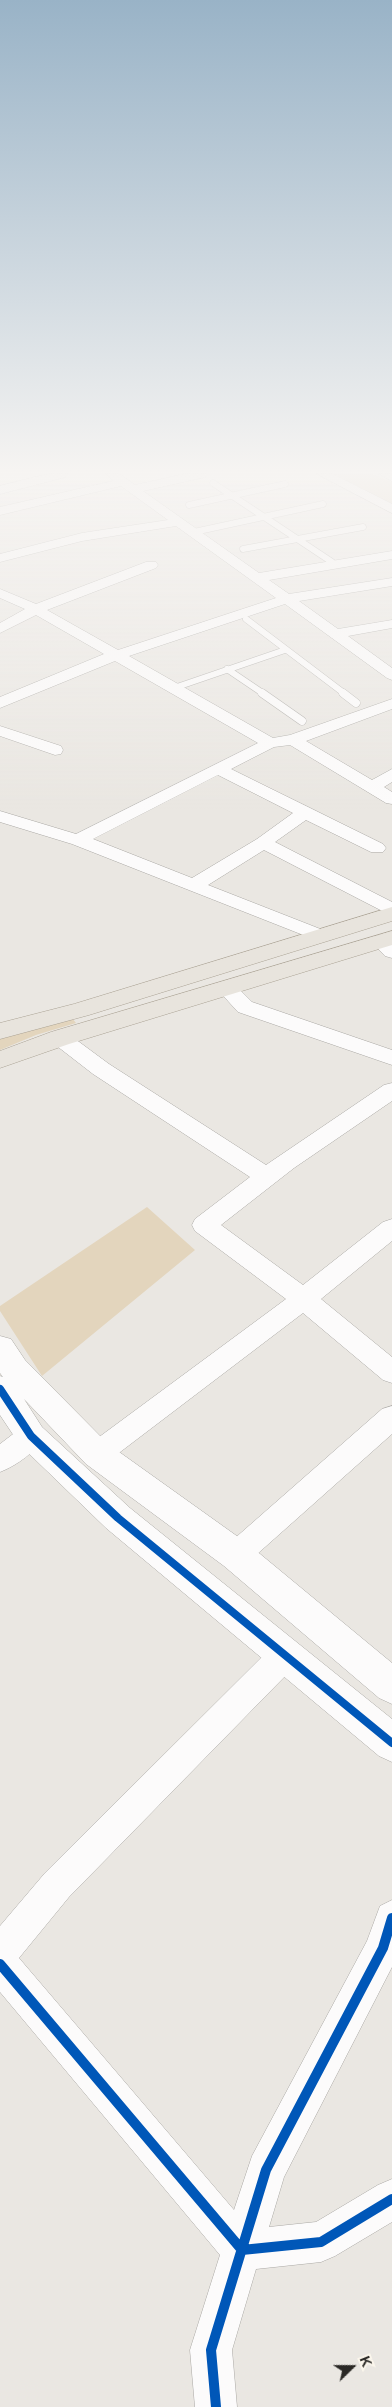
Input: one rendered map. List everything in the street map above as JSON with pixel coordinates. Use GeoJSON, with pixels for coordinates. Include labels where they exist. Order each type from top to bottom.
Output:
{"type":"FeatureCollection","features":[{"type":"Feature","properties":{"kind":"main road"},"geometry":{"type":"LineString","coordinates":[[0,1031],[81,1010],[392,914]]}},
{"type":"Feature","properties":{"kind":"main road"},"geometry":{"type":"LineString","coordinates":[[0,1060],[60,1038],[388,944]]}},
{"type":"Feature","properties":{"kind":"street"},"geometry":{"type":"LineString","coordinates":[[0,629],[36,609],[95,586]]}},
{"type":"Feature","properties":{"kind":"street"},"geometry":{"type":"LineString","coordinates":[[269,586],[392,675]]}},
{"type":"Feature","properties":{"kind":"street"},"geometry":{"type":"LineString","coordinates":[[0,703],[116,655],[287,599],[365,586]]}},
{"type":"Feature","properties":{"kind":"street"},"geometry":{"type":"LineString","coordinates":[[0,593],[36,609],[270,743]]}},
{"type":"Feature","properties":{"kind":"street"},"geometry":{"type":"LineString","coordinates":[[335,634],[392,624]]}},
{"type":"Feature","properties":{"kind":"street"},"geometry":{"type":"LineString","coordinates":[[78,840],[217,768],[270,743],[293,740],[392,704]]}},
{"type":"Feature","properties":{"kind":"street"},"geometry":{"type":"LineString","coordinates":[[0,731],[55,750]]}},
{"type":"Feature","properties":{"kind":"street"},"geometry":{"type":"LineString","coordinates":[[293,740],[392,799]]}},
{"type":"Feature","properties":{"kind":"street"},"geometry":{"type":"LineString","coordinates":[[217,768],[377,848]]}},
{"type":"Feature","properties":{"kind":"street"},"geometry":{"type":"LineString","coordinates":[[373,787],[392,774]]}},
{"type":"Feature","properties":{"kind":"street"},"geometry":{"type":"LineString","coordinates":[[194,885],[263,844],[304,813]]}},
{"type":"Feature","properties":{"kind":"street"},"geometry":{"type":"LineString","coordinates":[[0,816],[78,840],[321,936]]}},
{"type":"Feature","properties":{"kind":"street"},"geometry":{"type":"LineString","coordinates":[[263,844],[392,910]]}},
{"type":"Feature","properties":{"kind":"street"},"geometry":{"type":"LineString","coordinates":[[227,989],[245,1007],[392,1058]]}},
{"type":"Feature","properties":{"kind":"street"},"geometry":{"type":"LineString","coordinates":[[60,1038],[101,1069],[267,1177]]}},
{"type":"Feature","properties":{"kind":"street"},"geometry":{"type":"LineString","coordinates":[[392,1090],[267,1177],[204,1225],[303,1298],[392,1372]]}},
{"type":"Feature","properties":{"kind":"street"},"geometry":{"type":"LineString","coordinates":[[97,1454],[392,1228]]}},
{"type":"Feature","properties":{"kind":"street"},"geometry":{"type":"LineString","coordinates":[[0,1348],[14,1369],[97,1454],[236,1555],[392,1686]]}},
{"type":"Feature","properties":{"kind":"street"},"geometry":{"type":"LineString","coordinates":[[0,1389],[31,1436],[118,1518],[392,1743]]}},
{"type":"Feature","properties":{"kind":"street"},"geometry":{"type":"LineString","coordinates":[[236,1555],[392,1417]]}},
{"type":"Feature","properties":{"kind":"street"},"geometry":{"type":"LineString","coordinates":[[0,1460],[31,1436]]}},
{"type":"Feature","properties":{"kind":"street"},"geometry":{"type":"LineString","coordinates":[[0,1953],[57,1886],[285,1655]]}},
{"type":"Feature","properties":{"kind":"street"},"geometry":{"type":"LineString","coordinates":[[216,2407],[211,2350],[266,2170],[383,1948],[392,1918]]}},
{"type":"Feature","properties":{"kind":"street"},"geometry":{"type":"LineString","coordinates":[[0,1964],[242,2250]]}},
{"type":"Feature","properties":{"kind":"street"},"geometry":{"type":"LineString","coordinates":[[242,2250],[321,2242],[392,2199]]}},
{"type":"Feature","properties":{"kind":"lane"},"geometry":{"type":"LineString","coordinates":[[246,619],[356,703]]}},
{"type":"Feature","properties":{"kind":"lane"},"geometry":{"type":"LineString","coordinates":[[174,688],[285,650]]}},
{"type":"Feature","properties":{"kind":"lane"},"geometry":{"type":"LineString","coordinates":[[228,670],[302,721]]}},
{"type":"Feature","properties":{"kind":"shaded area"},"geometry":{"type":"Polygon","coordinates":[[[72,1018],[76,1023],[36,1035],[0,1050],[0,1038],[72,1018]]]}},
{"type":"Feature","properties":{"kind":"shaded area"},"geometry":{"type":"Polygon","coordinates":[[[147,1207],[195,1250],[42,1376],[0,1311],[0,1306],[147,1207]]]}},
{"type":"Feature","properties":{"kind":"cycle path"},"geometry":{"type":"LineString","coordinates":[[0,1389],[31,1436],[118,1518],[392,1743]]}},
{"type":"Feature","properties":{"kind":"cycle path"},"geometry":{"type":"LineString","coordinates":[[216,2407],[211,2350],[266,2170],[383,1948],[392,1918]]}},
{"type":"Feature","properties":{"kind":"cycle path"},"geometry":{"type":"LineString","coordinates":[[0,1964],[242,2250],[321,2242],[392,2199]]}}]}
